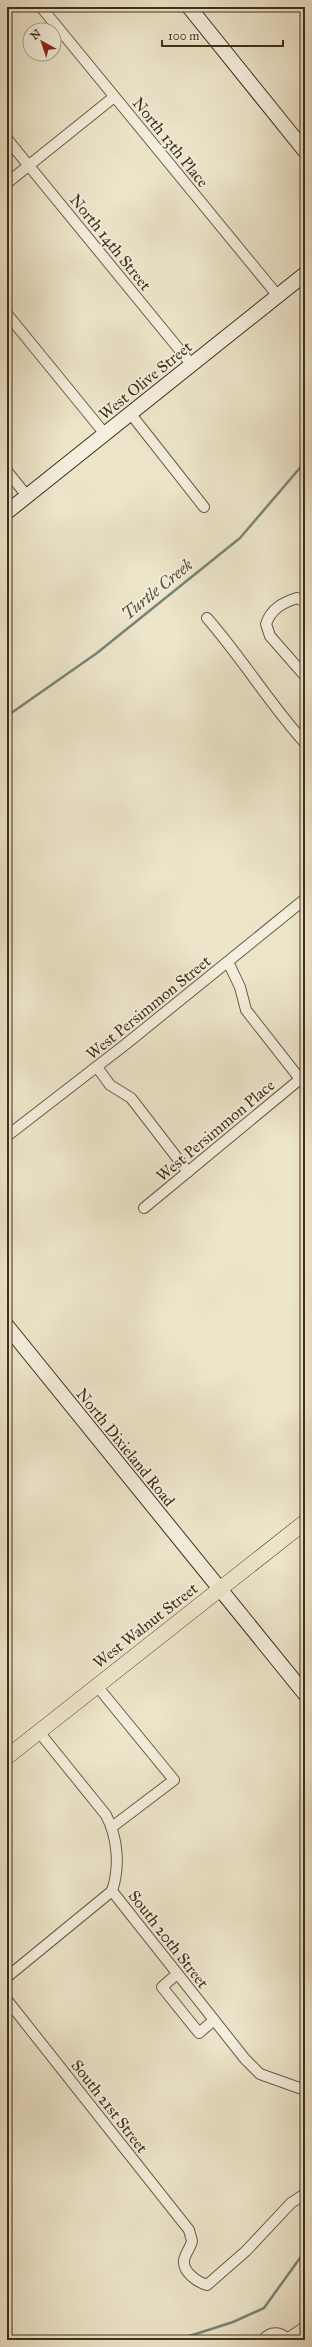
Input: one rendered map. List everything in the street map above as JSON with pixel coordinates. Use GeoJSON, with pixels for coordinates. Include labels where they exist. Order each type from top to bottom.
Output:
{"type":"FeatureCollection","features":[{"type":"Feature","properties":{"kind":"main road"},"geometry":{"type":"LineString","coordinates":[[189,7],[305,151]]}},
{"type":"Feature","properties":{"kind":"main road","name":"West Olive Street"},"geometry":{"type":"LineString","coordinates":[[7,512],[305,274]]}},
{"type":"Feature","properties":{"kind":"main road","name":"North Dixieland Road"},"geometry":{"type":"LineString","coordinates":[[7,1326],[219,1590],[305,1694]]}},
{"type":"Feature","properties":{"kind":"main road","name":"West Walnut Street"},"geometry":{"type":"LineString","coordinates":[[7,1757],[305,1522]]}},
{"type":"Feature","properties":{"kind":"street","name":"North 13th Place"},"geometry":{"type":"LineString","coordinates":[[41,7],[278,296]]}},
{"type":"Feature","properties":{"kind":"street"},"geometry":{"type":"LineString","coordinates":[[7,183],[114,97]]}},
{"type":"Feature","properties":{"kind":"street","name":"North 14th Street"},"geometry":{"type":"LineString","coordinates":[[7,139],[192,364]]}},
{"type":"Feature","properties":{"kind":"street"},"geometry":{"type":"LineString","coordinates":[[7,314],[105,434]]}},
{"type":"Feature","properties":{"kind":"street"},"geometry":{"type":"LineString","coordinates":[[130,413],[204,507]]}},
{"type":"Feature","properties":{"kind":"street"},"geometry":{"type":"LineString","coordinates":[[7,471],[27,496]]}},
{"type":"Feature","properties":{"kind":"street"},"geometry":{"type":"LineString","coordinates":[[305,602],[297,598],[283,602],[270,614],[266,624],[270,636],[305,676]]}},
{"type":"Feature","properties":{"kind":"street"},"geometry":{"type":"LineString","coordinates":[[207,618],[244,663],[273,705],[305,743]]}},
{"type":"Feature","properties":{"kind":"street","name":"West Persimmon Street"},"geometry":{"type":"LineString","coordinates":[[7,1136],[97,1067],[305,899]]}},
{"type":"Feature","properties":{"kind":"street"},"geometry":{"type":"LineString","coordinates":[[228,962],[240,987],[246,1010],[303,1077]]}},
{"type":"Feature","properties":{"kind":"street"},"geometry":{"type":"LineString","coordinates":[[97,1067],[110,1085],[131,1098],[188,1172]]}},
{"type":"Feature","properties":{"kind":"street","name":"West Persimmon Place"},"geometry":{"type":"LineString","coordinates":[[144,1208],[303,1077]]}},
{"type":"Feature","properties":{"kind":"street"},"geometry":{"type":"LineString","coordinates":[[97,1686],[174,1780],[112,1827]]}},
{"type":"Feature","properties":{"kind":"street","name":"South 20th Street"},"geometry":{"type":"LineString","coordinates":[[39,1732],[106,1815],[112,1827],[116,1850],[116,1876],[112,1891],[245,2059],[260,2074],[305,2090]]}},
{"type":"Feature","properties":{"kind":"street"},"geometry":{"type":"LineString","coordinates":[[7,1977],[112,1891]]}},
{"type":"Feature","properties":{"kind":"street"},"geometry":{"type":"LineString","coordinates":[[178,1974],[162,1987],[199,2033],[214,2020]]}},
{"type":"Feature","properties":{"kind":"street","name":"South 21st Street"},"geometry":{"type":"LineString","coordinates":[[7,2000],[189,2230],[192,2241],[184,2260],[185,2269],[199,2283],[207,2285],[246,2251],[291,2203],[305,2194]]}},
{"type":"Feature","properties":{"kind":"street"},"geometry":{"type":"LineString","coordinates":[[263,2340],[267,2336],[275,2333],[287,2339],[305,2327]]}},
{"type":"Feature","properties":{"kind":"waterway","name":"Turtle Creek"},"geometry":{"type":"LineString","coordinates":[[7,716],[97,653],[240,538],[305,462]]}},
{"type":"Feature","properties":{"kind":"waterway"},"geometry":{"type":"LineString","coordinates":[[177,2340],[233,2322],[264,2308],[305,2251]]}}]}
